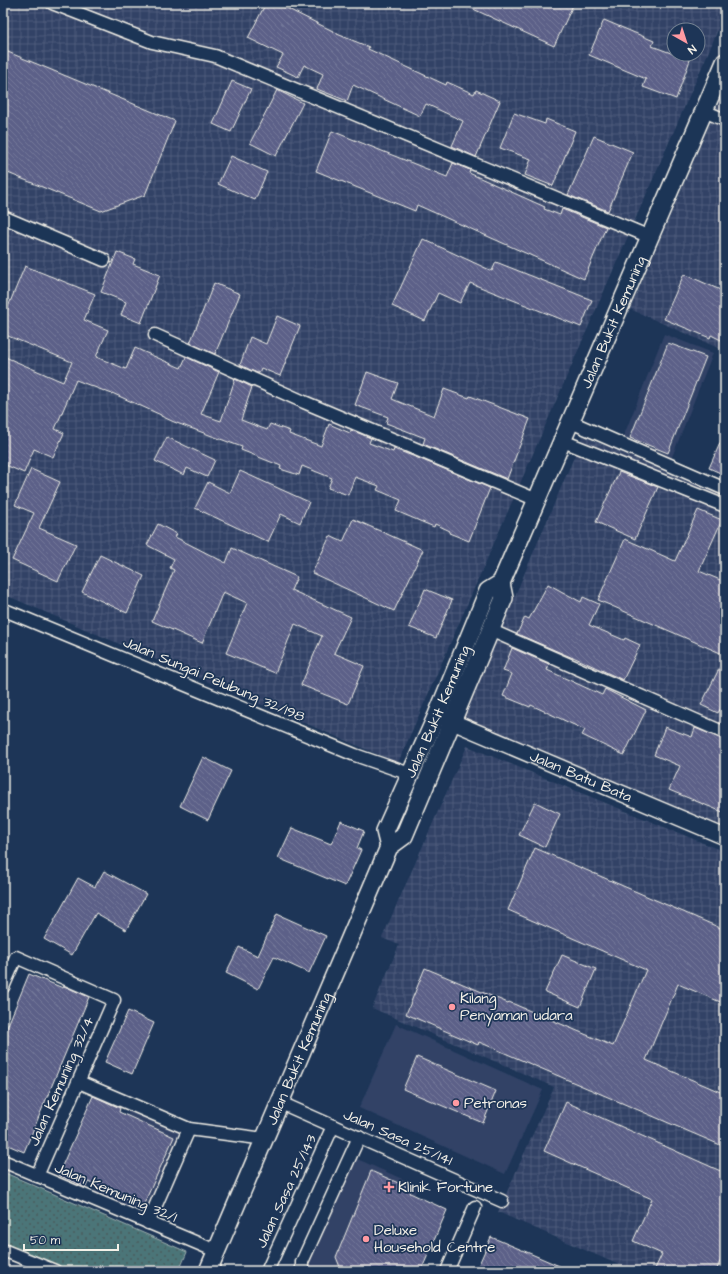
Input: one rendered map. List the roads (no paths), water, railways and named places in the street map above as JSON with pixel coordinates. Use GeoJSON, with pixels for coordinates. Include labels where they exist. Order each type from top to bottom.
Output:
{"type":"FeatureCollection","features":[{"type":"Feature","properties":{"kind":"main road","name":"Jalan Bukit Kemuning"},"geometry":{"type":"LineString","coordinates":[[390,847],[385,831],[410,774],[444,718],[490,630],[504,598],[501,583],[725,62]]}},
{"type":"Feature","properties":{"kind":"main road","name":"Jalan Bukit Kemuning"},"geometry":{"type":"LineString","coordinates":[[208,1271],[390,847],[404,836],[488,591],[501,583]]}},
{"type":"Feature","properties":{"kind":"street"},"geometry":{"type":"LineString","coordinates":[[52,3],[152,42],[215,56],[650,237]]}},
{"type":"Feature","properties":{"kind":"street"},"geometry":{"type":"LineString","coordinates":[[704,111],[725,120]]}},
{"type":"Feature","properties":{"kind":"street"},"geometry":{"type":"LineString","coordinates":[[3,217],[104,260]]}},
{"type":"Feature","properties":{"kind":"street"},"geometry":{"type":"LineString","coordinates":[[155,335],[304,402],[537,500]]}},
{"type":"Feature","properties":{"kind":"street"},"geometry":{"type":"LineString","coordinates":[[571,422],[725,489]]}},
{"type":"Feature","properties":{"kind":"street"},"geometry":{"type":"LineString","coordinates":[[563,441],[725,506]]}},
{"type":"Feature","properties":{"kind":"street","name":"Jalan Sungai Pelubung 32/198"},"geometry":{"type":"LineString","coordinates":[[8,611],[355,755],[410,774]]}},
{"type":"Feature","properties":{"kind":"street"},"geometry":{"type":"LineString","coordinates":[[490,630],[725,733]]}},
{"type":"Feature","properties":{"kind":"street","name":"Jalan Batu Bata"},"geometry":{"type":"LineString","coordinates":[[444,718],[725,837]]}},
{"type":"Feature","properties":{"kind":"street","name":"Jalan Kemuning 32/4"},"geometry":{"type":"LineString","coordinates":[[3,987],[16,957],[114,1000],[37,1176]]}},
{"type":"Feature","properties":{"kind":"street"},"geometry":{"type":"LineString","coordinates":[[79,1082],[189,1129],[265,1138]]}},
{"type":"Feature","properties":{"kind":"street","name":"Jalan Sasa 25/141"},"geometry":{"type":"LineString","coordinates":[[281,1103],[502,1201]]}},
{"type":"Feature","properties":{"kind":"street","name":"Jalan Sasa 25/143"},"geometry":{"type":"LineString","coordinates":[[268,1269],[333,1126]]}},
{"type":"Feature","properties":{"kind":"street"},"geometry":{"type":"LineString","coordinates":[[148,1223],[189,1129]]}},
{"type":"Feature","properties":{"kind":"street"},"geometry":{"type":"LineString","coordinates":[[304,1271],[302,1268],[302,1262],[359,1137]]}},
{"type":"Feature","properties":{"kind":"street","name":"Jalan Kemuning 32/1"},"geometry":{"type":"LineString","coordinates":[[3,1161],[216,1251]]}},
{"type":"Feature","properties":{"kind":"street"},"geometry":{"type":"LineString","coordinates":[[447,1271],[475,1207]]}},
{"type":"Feature","properties":{"kind":"street"},"geometry":{"type":"LineString","coordinates":[[3,1250],[55,1271]]}},
{"type":"Feature","properties":{"kind":"place","name":"Kilang Penyaman udara"},"geometry":{"type":"Point","coordinates":[452,1007]}},
{"type":"Feature","properties":{"kind":"place","name":"Petronas"},"geometry":{"type":"Point","coordinates":[456,1103]}},
{"type":"Feature","properties":{"kind":"place","name":"Klinik Fortune"},"geometry":{"type":"Point","coordinates":[389,1187]}},
{"type":"Feature","properties":{"kind":"place","name":"Deluxe Household Centre"},"geometry":{"type":"Point","coordinates":[366,1239]}}]}
